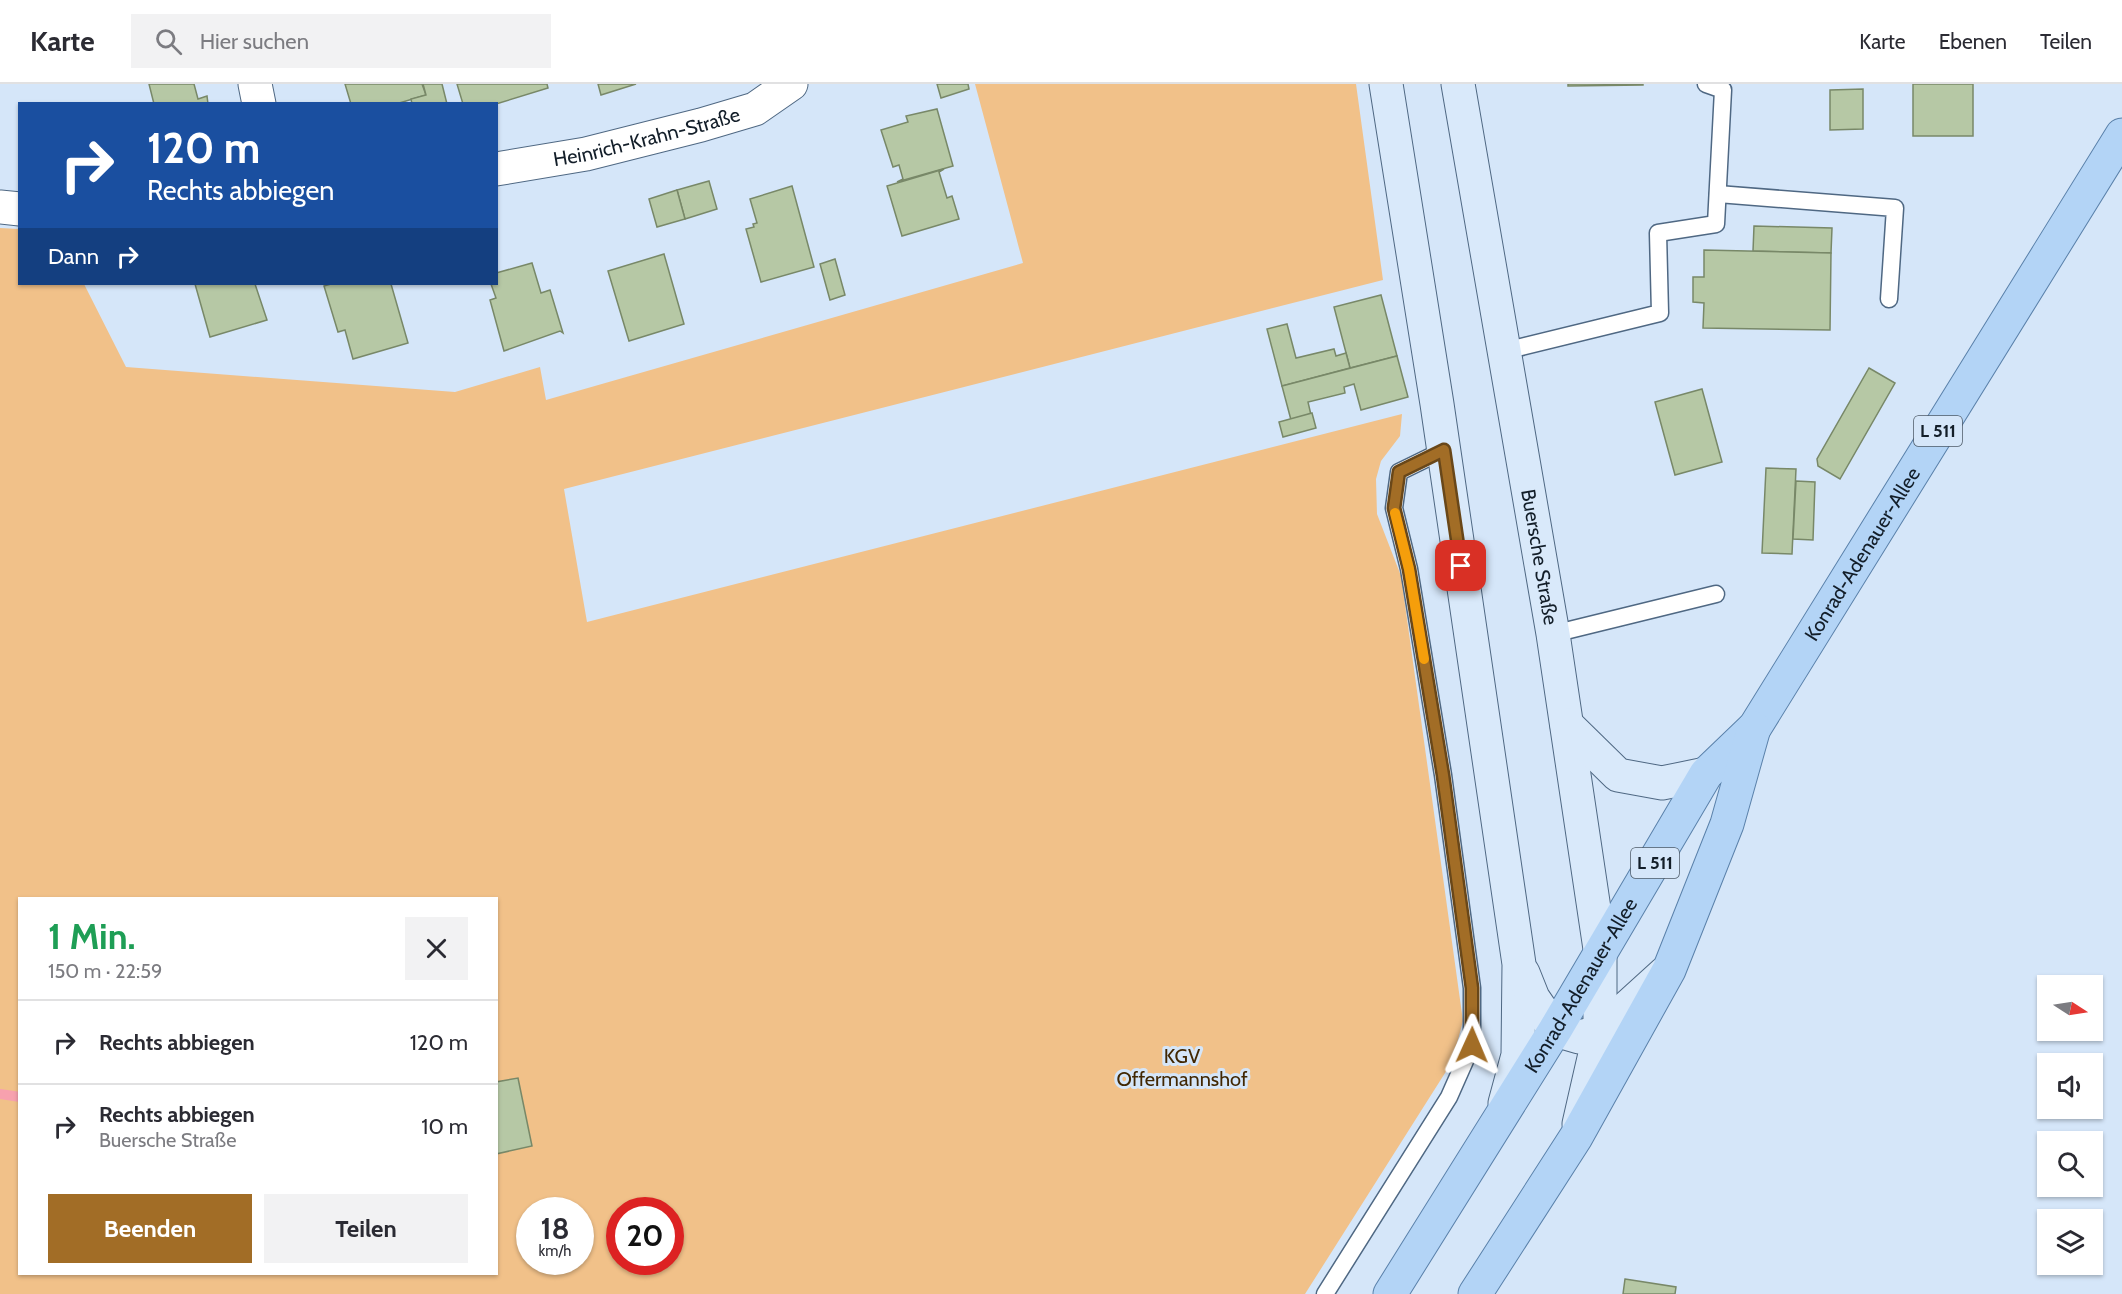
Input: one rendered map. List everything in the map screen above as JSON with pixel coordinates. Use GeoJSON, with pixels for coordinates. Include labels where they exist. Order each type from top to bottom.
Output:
{"type":"FeatureCollection","features":[{"type":"Feature","properties":{"kind":"main road"},"geometry":{"type":"LineString","coordinates":[[1386,84],[1444,450],[1519,964],[1518,1055],[1503,1113]]}},
{"type":"Feature","properties":{"kind":"main road","name":"Buersche Straße"},"geometry":{"type":"LineString","coordinates":[[1458,84],[1553,634],[1600,949],[1600,1032],[1576,1137]]}},
{"type":"Feature","properties":{"kind":"main road","name":"Konrad-Adenauer-Allee"},"geometry":{"type":"LineString","coordinates":[[1390,1294],[1555,1030],[1600,949],[1640,888],[1706,774],[1755,726],[2122,135]]}},
{"type":"Feature","properties":{"kind":"main road"},"geometry":{"type":"LineString","coordinates":[[1567,725],[1617,775],[1662,783],[1706,774]]}},
{"type":"Feature","properties":{"kind":"main road","name":"Konrad-Adenauer-Allee"},"geometry":{"type":"LineString","coordinates":[[1475,1294],[1576,1137],[1669,970],[1727,825],[1755,726]]}},
{"type":"Feature","properties":{"kind":"main road"},"geometry":{"type":"LineString","coordinates":[[1519,964],[1533,998],[1555,1030],[1579,1037],[1600,1032],[1669,970]]}},
{"type":"Feature","properties":{"kind":"street"},"geometry":{"type":"LineString","coordinates":[[255,84],[260,102]]}},
{"type":"Feature","properties":{"kind":"street","name":"Heinrich-Krahn-Straße"},"geometry":{"type":"LineString","coordinates":[[498,169],[586,154],[791,84]]}},
{"type":"Feature","properties":{"kind":"street"},"geometry":{"type":"LineString","coordinates":[[0,207],[18,208]]}},
{"type":"Feature","properties":{"kind":"lane"},"geometry":{"type":"LineString","coordinates":[[1505,351],[1660,313],[1658,233],[1716,224],[1723,90],[1706,84]]}},
{"type":"Feature","properties":{"kind":"lane"},"geometry":{"type":"LineString","coordinates":[[1718,195],[1895,208],[1889,300]]}},
{"type":"Feature","properties":{"kind":"lane"},"geometry":{"type":"LineString","coordinates":[[1324,1294],[1449,1097],[1472,1045],[1472,988],[1443,775],[1409,569],[1394,508],[1399,472],[1444,450]]}},
{"type":"Feature","properties":{"kind":"lane"},"geometry":{"type":"LineString","coordinates":[[1553,634],[1716,594]]}},
{"type":"Feature","properties":{"kind":"green space","name":"KGV Offermannshof"},"geometry":{"type":"Polygon","coordinates":[[[975,84],[1356,84],[1383,280],[564,489],[587,622],[1402,414],[1400,436],[1381,461],[1376,479],[1377,514],[1401,576],[1463,1021],[1452,1062],[1305,1294],[0,1294],[0,228],[18,229],[18,285],[85,285],[126,367],[455,392],[540,367],[546,400],[1023,263],[975,84]]]}},
{"type":"Feature","properties":{"kind":"building"},"geometry":{"type":"Polygon","coordinates":[[[149,84],[194,84],[198,99],[207,96],[208,102],[154,102],[149,84]]]}},
{"type":"Feature","properties":{"kind":"building"},"geometry":{"type":"Polygon","coordinates":[[[345,84],[422,84],[426,95],[403,102],[350,102],[345,84]]]}},
{"type":"Feature","properties":{"kind":"building"},"geometry":{"type":"Polygon","coordinates":[[[423,84],[442,84],[446,102],[412,102],[411,99],[426,95],[423,84]]]}},
{"type":"Feature","properties":{"kind":"building"},"geometry":{"type":"Polygon","coordinates":[[[457,84],[547,84],[548,88],[498,103],[462,102],[457,84]]]}},
{"type":"Feature","properties":{"kind":"building"},"geometry":{"type":"Polygon","coordinates":[[[598,84],[636,84],[601,95],[598,84]]]}},
{"type":"Feature","properties":{"kind":"building"},"geometry":{"type":"Polygon","coordinates":[[[937,84],[968,84],[969,89],[941,98],[937,84]]]}},
{"type":"Feature","properties":{"kind":"building"},"geometry":{"type":"Polygon","coordinates":[[[1568,84],[1643,84],[1643,85],[1568,86],[1568,84]]]}},
{"type":"Feature","properties":{"kind":"building"},"geometry":{"type":"Polygon","coordinates":[[[1913,84],[1973,84],[1973,136],[1913,136],[1913,84]]]}},
{"type":"Feature","properties":{"kind":"building"},"geometry":{"type":"Polygon","coordinates":[[[1863,89],[1863,129],[1830,130],[1830,90],[1863,89]]]}},
{"type":"Feature","properties":{"kind":"building"},"geometry":{"type":"Polygon","coordinates":[[[937,109],[953,166],[897,182],[903,179],[899,165],[893,167],[881,130],[908,122],[906,116],[937,109]]]}},
{"type":"Feature","properties":{"kind":"building"},"geometry":{"type":"Polygon","coordinates":[[[944,169],[939,172],[947,198],[952,196],[959,219],[902,236],[887,186],[944,169]]]}},
{"type":"Feature","properties":{"kind":"building"},"geometry":{"type":"Polygon","coordinates":[[[709,181],[717,209],[685,219],[677,190],[709,181]]]}},
{"type":"Feature","properties":{"kind":"building"},"geometry":{"type":"Polygon","coordinates":[[[792,186],[814,267],[761,282],[746,229],[754,227],[753,224],[757,223],[750,199],[792,186]]]}},
{"type":"Feature","properties":{"kind":"building"},"geometry":{"type":"Polygon","coordinates":[[[677,190],[685,219],[657,227],[649,199],[677,190]]]}},
{"type":"Feature","properties":{"kind":"building"},"geometry":{"type":"Polygon","coordinates":[[[1754,226],[1832,228],[1831,253],[1753,251],[1754,226]]]}},
{"type":"Feature","properties":{"kind":"building"},"geometry":{"type":"Polygon","coordinates":[[[1704,250],[1831,253],[1830,330],[1703,328],[1704,303],[1693,302],[1693,277],[1704,277],[1704,250]]]}},
{"type":"Feature","properties":{"kind":"building"},"geometry":{"type":"Polygon","coordinates":[[[664,254],[684,324],[629,341],[608,271],[664,254]]]}},
{"type":"Feature","properties":{"kind":"building"},"geometry":{"type":"Polygon","coordinates":[[[835,259],[845,295],[830,300],[820,264],[835,259]]]}},
{"type":"Feature","properties":{"kind":"building"},"geometry":{"type":"Polygon","coordinates":[[[532,263],[541,293],[550,290],[563,333],[560,331],[504,351],[490,300],[496,298],[491,285],[498,285],[498,272],[532,263]]]}},
{"type":"Feature","properties":{"kind":"building"},"geometry":{"type":"Polygon","coordinates":[[[195,285],[255,285],[267,320],[210,337],[195,285]]]}},
{"type":"Feature","properties":{"kind":"building"},"geometry":{"type":"Polygon","coordinates":[[[391,285],[408,343],[353,359],[345,330],[338,332],[324,286],[391,285]]]}},
{"type":"Feature","properties":{"kind":"building"},"geometry":{"type":"Polygon","coordinates":[[[1381,295],[1397,356],[1350,368],[1334,307],[1381,295]]]}},
{"type":"Feature","properties":{"kind":"building"},"geometry":{"type":"Polygon","coordinates":[[[1287,324],[1296,358],[1334,349],[1336,356],[1346,353],[1350,368],[1282,386],[1267,329],[1287,324]]]}},
{"type":"Feature","properties":{"kind":"building"},"geometry":{"type":"Polygon","coordinates":[[[1397,356],[1408,397],[1361,410],[1354,384],[1344,387],[1345,393],[1308,402],[1311,415],[1291,420],[1282,386],[1397,356]]]}},
{"type":"Feature","properties":{"kind":"building"},"geometry":{"type":"Polygon","coordinates":[[[1869,368],[1895,383],[1840,479],[1818,466],[1817,459],[1869,368]]]}},
{"type":"Feature","properties":{"kind":"building"},"geometry":{"type":"Polygon","coordinates":[[[1702,389],[1722,462],[1675,475],[1655,402],[1702,389]]]}},
{"type":"Feature","properties":{"kind":"building"},"geometry":{"type":"Polygon","coordinates":[[[1312,413],[1316,428],[1283,437],[1279,422],[1312,413]]]}},
{"type":"Feature","properties":{"kind":"building"},"geometry":{"type":"Polygon","coordinates":[[[1766,468],[1796,469],[1792,554],[1762,553],[1766,468]]]}},
{"type":"Feature","properties":{"kind":"building"},"geometry":{"type":"Polygon","coordinates":[[[1796,481],[1815,482],[1813,540],[1793,539],[1796,481]]]}},
{"type":"Feature","properties":{"kind":"building"},"geometry":{"type":"Polygon","coordinates":[[[518,1078],[532,1146],[498,1154],[498,1082],[518,1078]]]}},
{"type":"Feature","properties":{"kind":"building"},"geometry":{"type":"Polygon","coordinates":[[[1625,1279],[1676,1287],[1675,1294],[1623,1294],[1625,1279]]]}},
{"type":"Feature","properties":{"kind":"waterway"},"geometry":{"type":"LineString","coordinates":[[0,1094],[18,1097]]}},
{"type":"Feature","properties":{"kind":"slow traffic"},"geometry":{"type":"LineString","coordinates":[[1395,513],[1409,569],[1424,659]]}},
{"type":"Feature","properties":{"kind":"route"},"geometry":{"type":"LineString","coordinates":[[1461,566],[1444,450],[1399,472],[1394,508],[1409,569],[1443,775],[1472,988],[1472,1045]]}}]}
